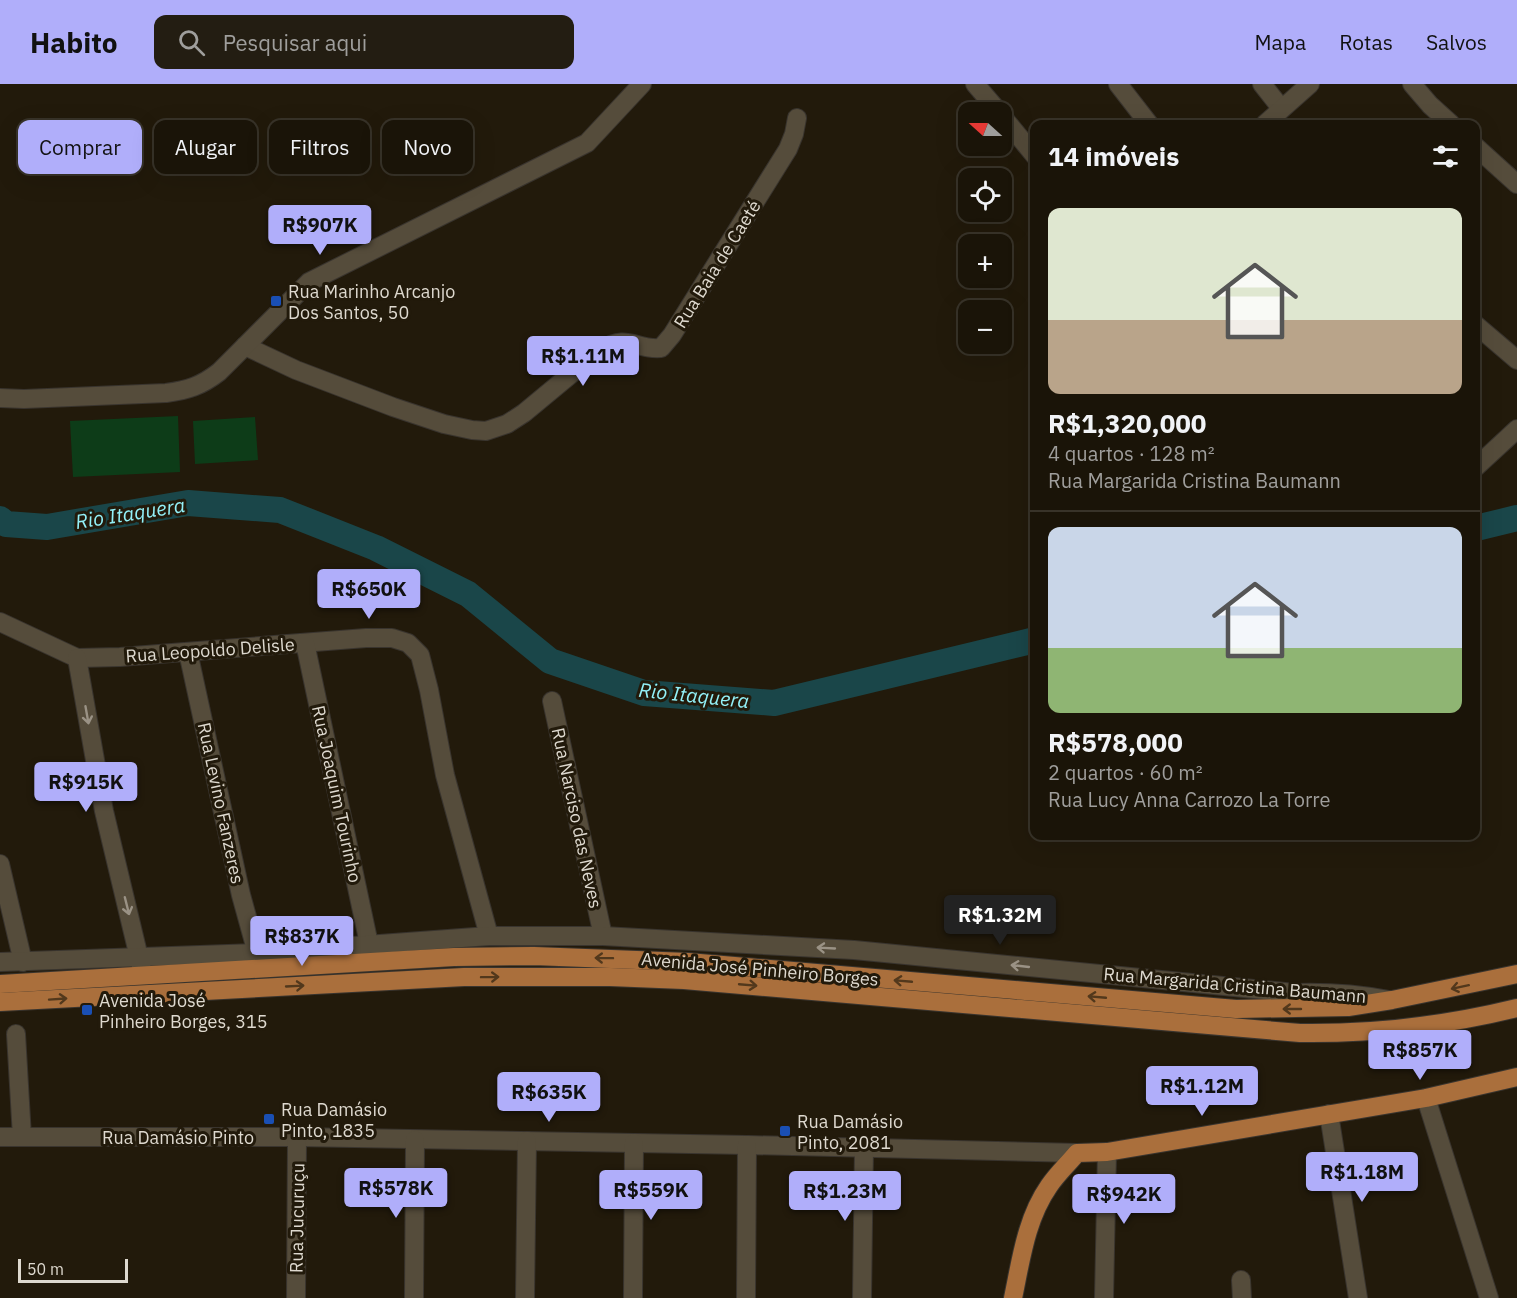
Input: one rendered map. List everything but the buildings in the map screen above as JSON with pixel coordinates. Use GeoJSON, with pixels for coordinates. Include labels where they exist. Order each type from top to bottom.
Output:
{"type":"FeatureCollection","features":[{"type":"Feature","properties":{"kind":"main road","name":"Avenida José Pinheiro Borges"},"geometry":{"type":"LineString","coordinates":[[0,984],[454,957],[534,956],[688,962],[1236,1009],[1347,1007],[1517,974]]}},
{"type":"Feature","properties":{"kind":"main road","name":"Avenida José Pinheiro Borges"},"geometry":{"type":"LineString","coordinates":[[0,1002],[143,976],[464,977],[684,980],[1330,1034],[1402,1029],[1466,1021],[1517,1008]]}},
{"type":"Feature","properties":{"kind":"main road"},"geometry":{"type":"LineString","coordinates":[[1013,1298],[1024,1241],[1036,1209],[1049,1186],[1077,1153],[1107,1152],[1426,1098],[1517,1077]]}},
{"type":"Feature","properties":{"kind":"street"},"geometry":{"type":"LineString","coordinates":[[0,398],[36,399],[166,393],[204,384],[219,372],[309,282],[586,143],[642,84]]}},
{"type":"Feature","properties":{"kind":"street"},"geometry":{"type":"LineString","coordinates":[[975,84],[990,102]]}},
{"type":"Feature","properties":{"kind":"street"},"geometry":{"type":"LineString","coordinates":[[1118,84],[1146,120]]}},
{"type":"Feature","properties":{"kind":"street"},"geometry":{"type":"LineString","coordinates":[[1262,84],[1281,108]]}},
{"type":"Feature","properties":{"kind":"street"},"geometry":{"type":"LineString","coordinates":[[1269,120],[1310,84]]}},
{"type":"Feature","properties":{"kind":"street"},"geometry":{"type":"LineString","coordinates":[[1412,84],[1447,120]]}},
{"type":"Feature","properties":{"kind":"street","name":"Rua Baia de Caeté"},"geometry":{"type":"LineString","coordinates":[[245,346],[296,370],[444,424],[486,431],[507,424],[613,342],[624,341],[649,349],[661,348],[672,335],[788,149],[797,118]]}},
{"type":"Feature","properties":{"kind":"street"},"geometry":{"type":"LineString","coordinates":[[1012,128],[1030,150]]}},
{"type":"Feature","properties":{"kind":"street"},"geometry":{"type":"LineString","coordinates":[[1480,151],[1517,184]]}},
{"type":"Feature","properties":{"kind":"street"},"geometry":{"type":"LineString","coordinates":[[1480,328],[1517,360]]}},
{"type":"Feature","properties":{"kind":"street"},"geometry":{"type":"LineString","coordinates":[[1480,463],[1517,429]]}},
{"type":"Feature","properties":{"kind":"street","name":"Rua Leopoldo Delisle"},"geometry":{"type":"LineString","coordinates":[[0,622],[77,658],[392,638],[408,643],[420,655],[445,775],[489,936]]}},
{"type":"Feature","properties":{"kind":"street","name":"Rua Joaquim Tourinho"},"geometry":{"type":"LineString","coordinates":[[305,643],[369,944]]}},
{"type":"Feature","properties":{"kind":"street","name":"Rua Levino Fanzeres"},"geometry":{"type":"LineString","coordinates":[[188,652],[241,895],[257,953]]}},
{"type":"Feature","properties":{"kind":"street"},"geometry":{"type":"LineString","coordinates":[[77,658],[104,811],[143,976]]}},
{"type":"Feature","properties":{"kind":"street","name":"Rua Narciso das Neves"},"geometry":{"type":"LineString","coordinates":[[552,701],[603,936]]}},
{"type":"Feature","properties":{"kind":"street"},"geometry":{"type":"LineString","coordinates":[[0,864],[23,962]]}},
{"type":"Feature","properties":{"kind":"street","name":"Rua Margarida Cristina Baumann"},"geometry":{"type":"LineString","coordinates":[[0,962],[23,962],[143,976],[257,953],[489,936],[603,936],[854,950],[1283,992],[1360,994],[1392,1000]]}},
{"type":"Feature","properties":{"kind":"street"},"geometry":{"type":"LineString","coordinates":[[16,1034],[22,1137]]}},
{"type":"Feature","properties":{"kind":"street"},"geometry":{"type":"LineString","coordinates":[[1426,1098],[1489,1298]]}},
{"type":"Feature","properties":{"kind":"street"},"geometry":{"type":"LineString","coordinates":[[1329,1114],[1358,1298]]}},
{"type":"Feature","properties":{"kind":"street","name":"Rua Damásio Pinto"},"geometry":{"type":"LineString","coordinates":[[0,1137],[297,1137],[1077,1153]]}},
{"type":"Feature","properties":{"kind":"street","name":"Rua Jucuruçu"},"geometry":{"type":"LineString","coordinates":[[296,1298],[297,1137]]}},
{"type":"Feature","properties":{"kind":"street"},"geometry":{"type":"LineString","coordinates":[[414,1298],[415,1140]]}},
{"type":"Feature","properties":{"kind":"street"},"geometry":{"type":"LineString","coordinates":[[525,1298],[527,1141]]}},
{"type":"Feature","properties":{"kind":"street"},"geometry":{"type":"LineString","coordinates":[[633,1298],[634,1143]]}},
{"type":"Feature","properties":{"kind":"street"},"geometry":{"type":"LineString","coordinates":[[746,1298],[747,1145]]}},
{"type":"Feature","properties":{"kind":"street"},"geometry":{"type":"LineString","coordinates":[[862,1298],[864,1148]]}},
{"type":"Feature","properties":{"kind":"street"},"geometry":{"type":"LineString","coordinates":[[1104,1298],[1107,1152]]}},
{"type":"Feature","properties":{"kind":"green space"},"geometry":{"type":"Polygon","coordinates":[[[178,416],[180,472],[73,477],[70,421],[178,416]]]}},
{"type":"Feature","properties":{"kind":"green space"},"geometry":{"type":"Polygon","coordinates":[[[255,417],[258,460],[195,464],[193,421],[255,417]]]}},
{"type":"Feature","properties":{"kind":"waterway","name":"Rio Itaquera"},"geometry":{"type":"LineString","coordinates":[[0,519],[6,524],[47,527],[188,503],[280,510],[376,548],[468,594],[550,661],[644,693],[774,703],[1030,641]]}},
{"type":"Feature","properties":{"kind":"waterway","name":"Rio Itaquera"},"geometry":{"type":"LineString","coordinates":[[1480,527],[1517,518]]}},
{"type":"Feature","properties":{"kind":"place","name":"Rua Marinho Arcanjo Dos Santos, 50"},"geometry":{"type":"Point","coordinates":[276,301]}},
{"type":"Feature","properties":{"kind":"place","name":"Avenida José Pinheiro Borges, 315"},"geometry":{"type":"Point","coordinates":[87,1010]}},
{"type":"Feature","properties":{"kind":"place","name":"Rua Damásio Pinto, 1835"},"geometry":{"type":"Point","coordinates":[269,1119]}},
{"type":"Feature","properties":{"kind":"place","name":"Rua Damásio Pinto, 2081"},"geometry":{"type":"Point","coordinates":[785,1131]}}]}
